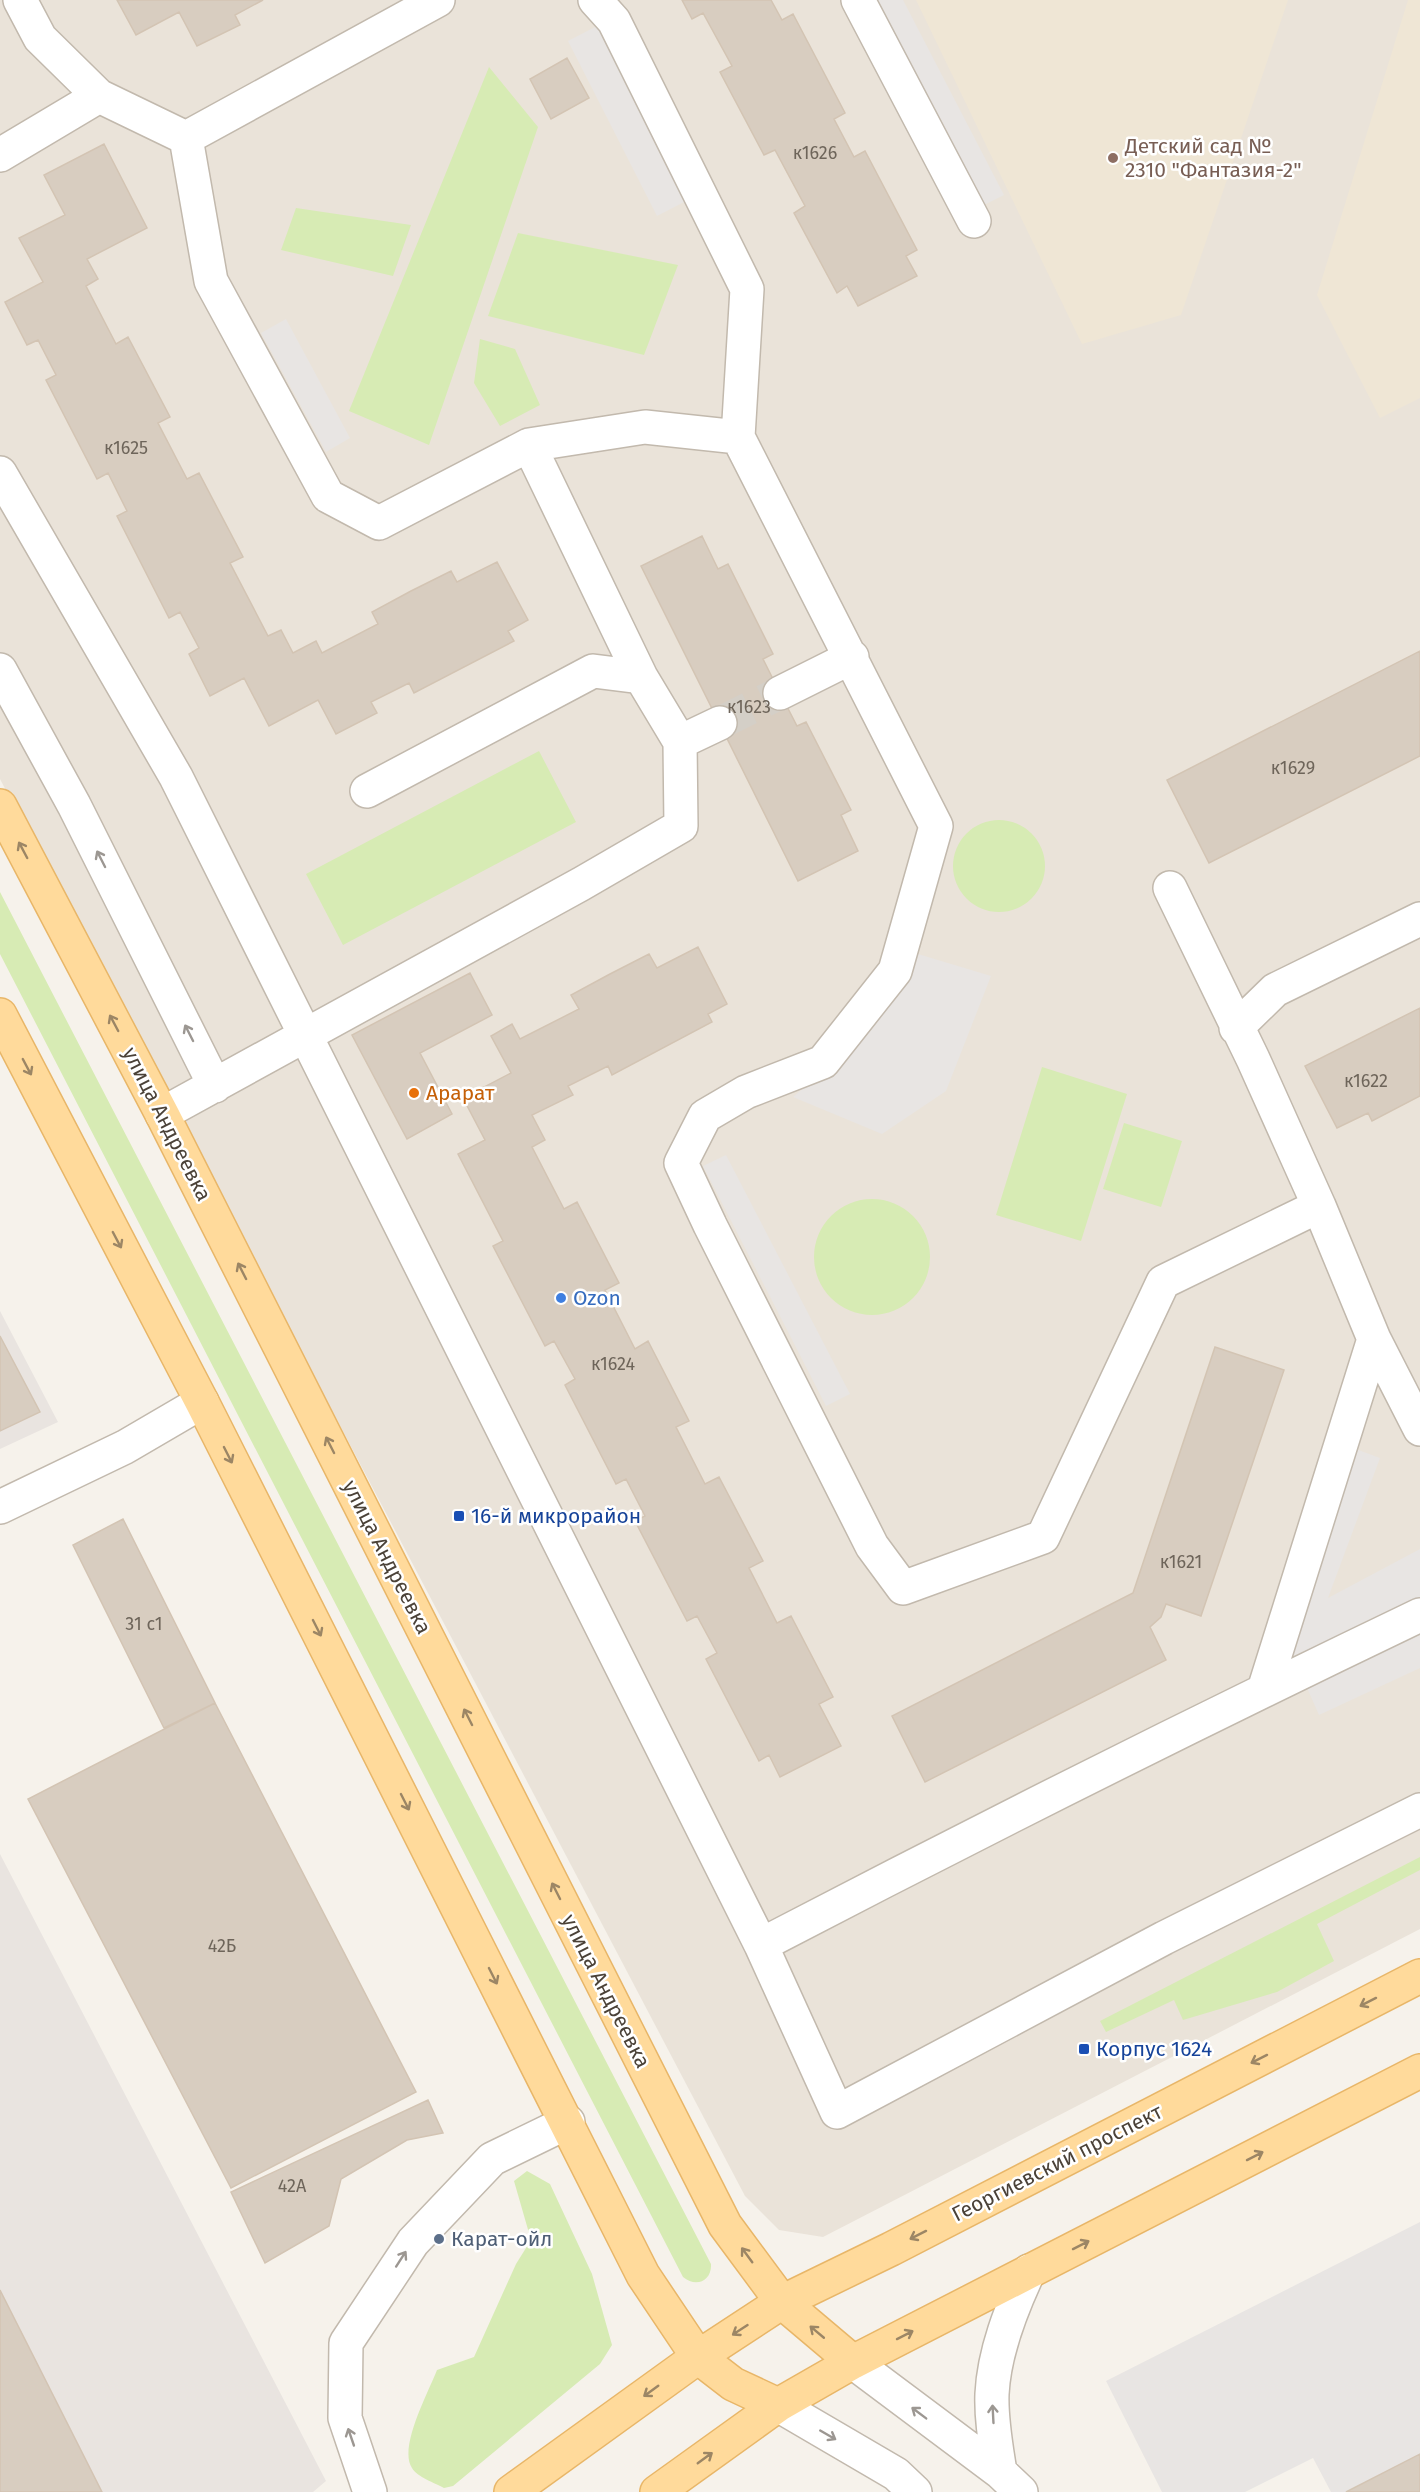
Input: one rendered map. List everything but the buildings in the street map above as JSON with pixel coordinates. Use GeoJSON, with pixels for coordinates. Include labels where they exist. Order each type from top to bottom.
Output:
{"type":"FeatureCollection","features":[{"type":"Feature","properties":{"kind":"main road","name":"улица Андреевка"},"geometry":{"type":"LineString","coordinates":[[0,806],[162,1114],[725,2225],[782,2302],[853,2362]]}},
{"type":"Feature","properties":{"kind":"main road"},"geometry":{"type":"LineString","coordinates":[[0,1016],[202,1402],[568,2122],[643,2275],[698,2357],[732,2384],[778,2405]]}},
{"type":"Feature","properties":{"kind":"main road","name":"Георгиевский проспект"},"geometry":{"type":"LineString","coordinates":[[511,2492],[698,2357],[782,2302],[891,2249],[1420,1976]]}},
{"type":"Feature","properties":{"kind":"main road"},"geometry":{"type":"LineString","coordinates":[[657,2492],[778,2405],[853,2362],[1420,2072]]}},
{"type":"Feature","properties":{"kind":"street"},"geometry":{"type":"LineString","coordinates":[[20,0],[40,38],[99,96],[186,138]]}},
{"type":"Feature","properties":{"kind":"street"},"geometry":{"type":"LineString","coordinates":[[186,138],[438,0]]}},
{"type":"Feature","properties":{"kind":"street"},"geometry":{"type":"LineString","coordinates":[[595,0],[614,21],[747,289],[738,437],[852,657],[936,826],[895,971],[823,1062],[746,1092],[705,1116],[681,1163],[872,1546],[903,1588],[1043,1537],[1163,1282],[1320,1206]]}},
{"type":"Feature","properties":{"kind":"street"},"geometry":{"type":"LineString","coordinates":[[858,0],[974,221]]}},
{"type":"Feature","properties":{"kind":"street"},"geometry":{"type":"LineString","coordinates":[[0,155],[99,96]]}},
{"type":"Feature","properties":{"kind":"street"},"geometry":{"type":"LineString","coordinates":[[186,138],[211,280],[328,496],[379,523],[529,445],[645,427],[738,437]]}},
{"type":"Feature","properties":{"kind":"street"},"geometry":{"type":"LineString","coordinates":[[162,1114],[581,884],[681,826],[680,742],[641,677],[529,445]]}},
{"type":"Feature","properties":{"kind":"street"},"geometry":{"type":"LineString","coordinates":[[0,473],[176,777],[761,1945],[837,2112],[1164,1938],[1420,1810]]}},
{"type":"Feature","properties":{"kind":"street"},"geometry":{"type":"LineString","coordinates":[[780,693],[852,657]]}},
{"type":"Feature","properties":{"kind":"street"},"geometry":{"type":"LineString","coordinates":[[0,670],[74,805],[215,1086]]}},
{"type":"Feature","properties":{"kind":"street"},"geometry":{"type":"LineString","coordinates":[[367,791],[593,671],[641,677]]}},
{"type":"Feature","properties":{"kind":"street"},"geometry":{"type":"LineString","coordinates":[[680,742],[720,723]]}},
{"type":"Feature","properties":{"kind":"street"},"geometry":{"type":"LineString","coordinates":[[1170,888],[1253,1059],[1320,1206],[1374,1339],[1420,1429]]}},
{"type":"Feature","properties":{"kind":"street"},"geometry":{"type":"LineString","coordinates":[[1236,1028],[1275,990],[1420,918]]}},
{"type":"Feature","properties":{"kind":"street"},"geometry":{"type":"LineString","coordinates":[[1264,1690],[1374,1339]]}},
{"type":"Feature","properties":{"kind":"street"},"geometry":{"type":"LineString","coordinates":[[0,1507],[125,1447],[202,1402]]}},
{"type":"Feature","properties":{"kind":"street"},"geometry":{"type":"LineString","coordinates":[[761,1945],[901,1872],[1264,1690],[1420,1615]]}},
{"type":"Feature","properties":{"kind":"street"},"geometry":{"type":"LineString","coordinates":[[370,2492],[345,2418],[346,2343],[413,2242],[492,2159],[568,2122]]}},
{"type":"Feature","properties":{"kind":"street"},"geometry":{"type":"LineString","coordinates":[[1011,2482],[994,2438],[992,2395],[996,2362],[1016,2299],[1029,2271]]}},
{"type":"Feature","properties":{"kind":"street"},"geometry":{"type":"LineString","coordinates":[[853,2362],[1011,2482]]}},
{"type":"Feature","properties":{"kind":"street"},"geometry":{"type":"LineString","coordinates":[[778,2405],[896,2474],[915,2492]]}},
{"type":"Feature","properties":{"kind":"shaded area","name":"16-й микрорайон"},"geometry":{"type":"Polygon","coordinates":[[[0,0],[1420,0],[1420,1929],[823,2237],[779,2230],[745,2196],[0,779],[0,0]]]}},
{"type":"Feature","properties":{"kind":"shaded area"},"geometry":{"type":"Polygon","coordinates":[[[873,0],[903,0],[1004,195],[980,207],[873,0]]]}},
{"type":"Feature","properties":{"kind":"shaded area","name":"Детский сад № 2310 \"Фантазия-2\""},"geometry":{"type":"Polygon","coordinates":[[[916,0],[1288,0],[1181,315],[1082,344],[916,0]]]}},
{"type":"Feature","properties":{"kind":"shaded area"},"geometry":{"type":"Polygon","coordinates":[[[1408,0],[1420,0],[1420,398],[1380,418],[1317,295],[1408,0]]]}},
{"type":"Feature","properties":{"kind":"shaded area"},"geometry":{"type":"Polygon","coordinates":[[[597,26],[686,201],[657,216],[568,41],[597,26]]]}},
{"type":"Feature","properties":{"kind":"shaded area"},"geometry":{"type":"Polygon","coordinates":[[[286,319],[350,438],[326,452],[261,333],[286,319]]]}},
{"type":"Feature","properties":{"kind":"shaded area"},"geometry":{"type":"Polygon","coordinates":[[[918,954],[991,976],[946,1091],[882,1134],[793,1097],[873,1027],[918,954]]]}},
{"type":"Feature","properties":{"kind":"shaded area"},"geometry":{"type":"Polygon","coordinates":[[[726,1155],[850,1394],[826,1406],[703,1166],[726,1155]]]}},
{"type":"Feature","properties":{"kind":"shaded area"},"geometry":{"type":"Polygon","coordinates":[[[0,1311],[58,1422],[0,1449],[0,1311]]]}},
{"type":"Feature","properties":{"kind":"shaded area"},"geometry":{"type":"Polygon","coordinates":[[[1353,1448],[1380,1458],[1328,1598],[1420,1549],[1420,1668],[1319,1715],[1286,1640],[1353,1448]]]}},
{"type":"Feature","properties":{"kind":"shaded area"},"geometry":{"type":"Polygon","coordinates":[[[0,1854],[326,2481],[313,2492],[0,2492],[0,1854]]]}},
{"type":"Feature","properties":{"kind":"shaded area"},"geometry":{"type":"Polygon","coordinates":[[[1420,2222],[1420,2492],[1331,2492],[1313,2458],[1245,2492],[1162,2492],[1106,2381],[1420,2222]]]}},
{"type":"Feature","properties":{"kind":"green space"},"geometry":{"type":"Polygon","coordinates":[[[489,67],[538,127],[429,445],[349,411],[489,67]]]}},
{"type":"Feature","properties":{"kind":"green space"},"geometry":{"type":"Polygon","coordinates":[[[296,208],[411,225],[393,276],[281,250],[296,208]]]}},
{"type":"Feature","properties":{"kind":"green space"},"geometry":{"type":"Polygon","coordinates":[[[518,233],[678,265],[644,355],[488,316],[518,233]]]}},
{"type":"Feature","properties":{"kind":"green space"},"geometry":{"type":"Polygon","coordinates":[[[480,339],[515,349],[540,405],[500,426],[474,383],[480,339]]]}},
{"type":"Feature","properties":{"kind":"green space"},"geometry":{"type":"Polygon","coordinates":[[[539,751],[576,822],[343,945],[306,874],[539,751]]]}},
{"type":"Feature","properties":{"kind":"green space"},"geometry":{"type":"Polygon","coordinates":[[[999,820],[1017,823],[1032,833],[1042,848],[1045,866],[1042,884],[1032,899],[1017,909],[999,912],[981,909],[966,899],[956,884],[953,866],[956,848],[966,833],[981,823],[999,820]]]}},
{"type":"Feature","properties":{"kind":"green space"},"geometry":{"type":"Polygon","coordinates":[[[0,892],[711,2264],[709,2275],[702,2281],[693,2282],[683,2277],[0,954],[0,892]]]}},
{"type":"Feature","properties":{"kind":"green space"},"geometry":{"type":"Polygon","coordinates":[[[1042,1067],[1127,1094],[1081,1241],[996,1215],[1042,1067]]]}},
{"type":"Feature","properties":{"kind":"green space"},"geometry":{"type":"Polygon","coordinates":[[[1124,1123],[1182,1141],[1161,1207],[1103,1189],[1124,1123]]]}},
{"type":"Feature","properties":{"kind":"green space"},"geometry":{"type":"Polygon","coordinates":[[[872,1199],[894,1204],[913,1216],[925,1235],[930,1257],[925,1279],[913,1298],[894,1310],[872,1315],[850,1310],[831,1298],[819,1279],[814,1257],[819,1235],[831,1216],[850,1204],[872,1199]]]}},
{"type":"Feature","properties":{"kind":"green space"},"geometry":{"type":"Polygon","coordinates":[[[1420,1857],[1420,1870],[1317,1924],[1334,1961],[1277,1992],[1183,2020],[1174,2000],[1106,2032],[1100,2021],[1420,1857]]]}},
{"type":"Feature","properties":{"kind":"green space"},"geometry":{"type":"Polygon","coordinates":[[[527,2171],[550,2184],[592,2274],[612,2345],[600,2364],[453,2486],[444,2488],[422,2477],[412,2468],[409,2447],[412,2434],[437,2370],[474,2357],[516,2264],[531,2240],[514,2181],[527,2171]]]}},
{"type":"Feature","properties":{"kind":"tunnel"},"geometry":{"type":"LineString","coordinates":[[720,723],[780,693]]}},
{"type":"Feature","properties":{"kind":"place","name":"Детский сад № 2310 \"Фантазия-2\""},"geometry":{"type":"Point","coordinates":[1113,158]}},
{"type":"Feature","properties":{"kind":"place","name":"Арарат"},"geometry":{"type":"Point","coordinates":[414,1093]}},
{"type":"Feature","properties":{"kind":"place","name":"Ozon"},"geometry":{"type":"Point","coordinates":[561,1298]}},
{"type":"Feature","properties":{"kind":"place","name":"16-й микрорайон"},"geometry":{"type":"Point","coordinates":[459,1516]}},
{"type":"Feature","properties":{"kind":"place","name":"Корпус 1624"},"geometry":{"type":"Point","coordinates":[1084,2049]}},
{"type":"Feature","properties":{"kind":"place","name":"Карат-ойл"},"geometry":{"type":"Point","coordinates":[439,2239]}}]}
